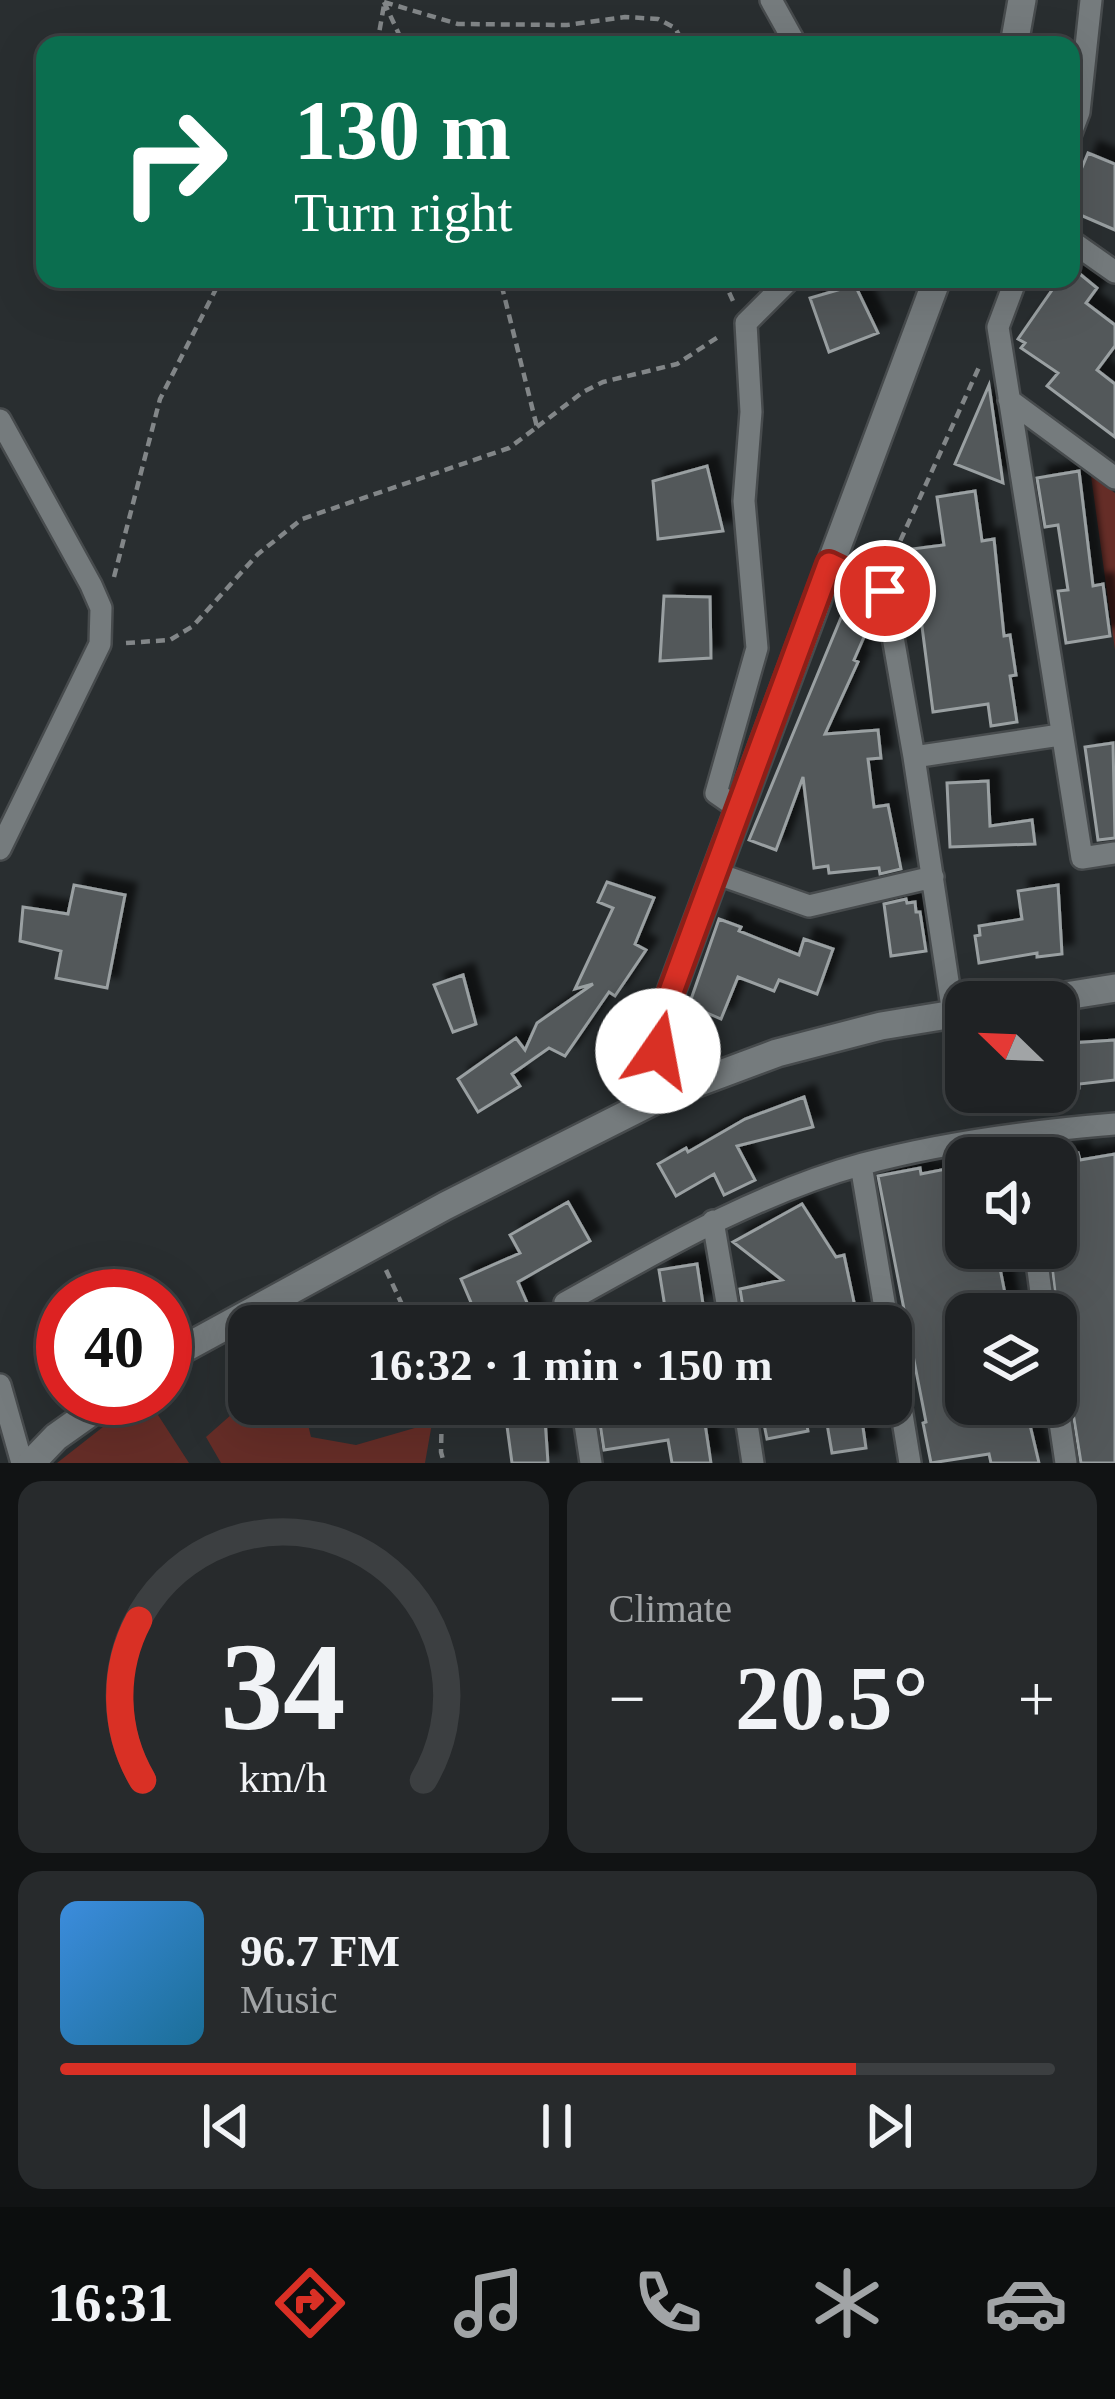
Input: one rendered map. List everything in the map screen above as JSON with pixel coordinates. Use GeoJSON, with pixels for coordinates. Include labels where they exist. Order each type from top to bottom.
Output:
{"type":"FeatureCollection","features":[{"type":"Feature","properties":{"kind":"street"},"geometry":{"type":"LineString","coordinates":[[772,0],[791,36]]}},
{"type":"Feature","properties":{"kind":"street"},"geometry":{"type":"LineString","coordinates":[[1016,36],[1022,0]]}},
{"type":"Feature","properties":{"kind":"street"},"geometry":{"type":"LineString","coordinates":[[1080,102],[1090,0]]}},
{"type":"Feature","properties":{"kind":"street"},"geometry":{"type":"LineString","coordinates":[[1080,247],[1115,272]]}},
{"type":"Feature","properties":{"kind":"street"},"geometry":{"type":"LineString","coordinates":[[739,808],[716,794],[757,648],[744,501],[751,412],[746,323],[781,288]]}},
{"type":"Feature","properties":{"kind":"street"},"geometry":{"type":"LineString","coordinates":[[667,1094],[658,1051],[659,1024],[934,288]]}},
{"type":"Feature","properties":{"kind":"street"},"geometry":{"type":"LineString","coordinates":[[1013,288],[998,327],[1082,859],[1115,853]]}},
{"type":"Feature","properties":{"kind":"street"},"geometry":{"type":"LineString","coordinates":[[1009,400],[1115,478]]}},
{"type":"Feature","properties":{"kind":"street"},"geometry":{"type":"LineString","coordinates":[[0,420],[101,608],[100,644],[0,849]]}},
{"type":"Feature","properties":{"kind":"street"},"geometry":{"type":"LineString","coordinates":[[829,564],[885,591],[954,981]]}},
{"type":"Feature","properties":{"kind":"street"},"geometry":{"type":"LineString","coordinates":[[914,758],[1060,735]]}},
{"type":"Feature","properties":{"kind":"street"},"geometry":{"type":"LineString","coordinates":[[715,873],[809,906],[933,877]]}},
{"type":"Feature","properties":{"kind":"street"},"geometry":{"type":"LineString","coordinates":[[1077,994],[1115,988]]}},
{"type":"Feature","properties":{"kind":"street"},"geometry":{"type":"LineString","coordinates":[[192,1345],[374,1244],[667,1094],[777,1053],[881,1026],[945,1015]]}},
{"type":"Feature","properties":{"kind":"street"},"geometry":{"type":"LineString","coordinates":[[565,1305],[713,1221],[861,1165],[1018,1132],[1115,1124]]}},
{"type":"Feature","properties":{"kind":"street"},"geometry":{"type":"LineString","coordinates":[[1018,1132],[1019,1137]]}},
{"type":"Feature","properties":{"kind":"street"},"geometry":{"type":"LineString","coordinates":[[861,1165],[884,1305]]}},
{"type":"Feature","properties":{"kind":"street"},"geometry":{"type":"LineString","coordinates":[[713,1221],[727,1305]]}},
{"type":"Feature","properties":{"kind":"street"},"geometry":{"type":"LineString","coordinates":[[0,1385],[27,1463],[73,1425]]}},
{"type":"Feature","properties":{"kind":"street"},"geometry":{"type":"LineString","coordinates":[[585,1425],[591,1463]]}},
{"type":"Feature","properties":{"kind":"street"},"geometry":{"type":"LineString","coordinates":[[747,1425],[753,1463]]}},
{"type":"Feature","properties":{"kind":"street"},"geometry":{"type":"LineString","coordinates":[[904,1425],[910,1463]]}},
{"type":"Feature","properties":{"kind":"street"},"geometry":{"type":"LineString","coordinates":[[1060,1425],[1066,1463]]}},
{"type":"Feature","properties":{"kind":"path"},"geometry":{"type":"LineString","coordinates":[[378,36],[383,1]]}},
{"type":"Feature","properties":{"kind":"path"},"geometry":{"type":"LineString","coordinates":[[383,1],[400,36]]}},
{"type":"Feature","properties":{"kind":"path"},"geometry":{"type":"LineString","coordinates":[[383,1],[458,24],[567,25],[625,17],[658,19],[676,28],[680,36]]}},
{"type":"Feature","properties":{"kind":"path"},"geometry":{"type":"LineString","coordinates":[[101,608],[113,582],[160,399],[216,288]]}},
{"type":"Feature","properties":{"kind":"path"},"geometry":{"type":"LineString","coordinates":[[502,288],[537,428]]}},
{"type":"Feature","properties":{"kind":"path"},"geometry":{"type":"LineString","coordinates":[[100,644],[170,640],[193,626],[258,554],[302,519],[509,448],[584,392],[603,382],[677,364],[746,323]]}},
{"type":"Feature","properties":{"kind":"path"},"geometry":{"type":"LineString","coordinates":[[879,588],[998,327]]}},
{"type":"Feature","properties":{"kind":"path"},"geometry":{"type":"LineString","coordinates":[[374,1244],[402,1305]]}},
{"type":"Feature","properties":{"kind":"path"},"geometry":{"type":"LineString","coordinates":[[442,1425],[444,1463]]}},
{"type":"Feature","properties":{"kind":"shaded area"},"geometry":{"type":"Polygon","coordinates":[[[1091,476],[1115,493],[1115,650],[1091,476]]]}},
{"type":"Feature","properties":{"kind":"shaded area"},"geometry":{"type":"Polygon","coordinates":[[[228,1418],[228,1425],[308,1425],[311,1437],[356,1445],[432,1425],[425,1463],[221,1463],[206,1437],[228,1418]]]}},
{"type":"Feature","properties":{"kind":"shaded area"},"geometry":{"type":"Polygon","coordinates":[[[106,1425],[164,1425],[189,1463],[57,1463],[106,1425]]]}},
{"type":"Feature","properties":{"kind":"building"},"geometry":{"type":"Polygon","coordinates":[[[1088,153],[1115,164],[1115,230],[1080,215],[1080,172],[1088,153]]]}},
{"type":"Feature","properties":{"kind":"building"},"geometry":{"type":"Polygon","coordinates":[[[1080,274],[1097,288],[1086,303],[1115,325],[1115,346],[1097,370],[1115,384],[1115,437],[1047,386],[1058,373],[1021,348],[1025,343],[1018,339],[1054,288],[1080,288],[1080,274]]]}},
{"type":"Feature","properties":{"kind":"building"},"geometry":{"type":"Polygon","coordinates":[[[856,288],[878,333],[829,352],[810,298],[856,288]]]}},
{"type":"Feature","properties":{"kind":"building"},"geometry":{"type":"Polygon","coordinates":[[[989,385],[1003,483],[955,464],[989,385]]]}},
{"type":"Feature","properties":{"kind":"building"},"geometry":{"type":"Polygon","coordinates":[[[707,466],[723,531],[658,539],[653,481],[707,466]]]}},
{"type":"Feature","properties":{"kind":"building"},"geometry":{"type":"Polygon","coordinates":[[[1079,471],[1093,586],[1103,584],[1110,636],[1066,643],[1058,591],[1068,590],[1058,525],[1045,527],[1037,478],[1079,471]]]}},
{"type":"Feature","properties":{"kind":"building"},"geometry":{"type":"Polygon","coordinates":[[[975,491],[982,541],[994,539],[1004,636],[1010,635],[1016,675],[1010,676],[1017,722],[991,726],[988,704],[933,712],[912,549],[944,545],[937,497],[975,491]]]}},
{"type":"Feature","properties":{"kind":"building"},"geometry":{"type":"Polygon","coordinates":[[[664,596],[710,597],[711,658],[660,661],[664,596]]]}},
{"type":"Feature","properties":{"kind":"building"},"geometry":{"type":"Polygon","coordinates":[[[850,596],[872,605],[874,614],[825,734],[878,730],[881,758],[868,759],[874,807],[888,805],[901,869],[880,874],[879,868],[829,873],[828,866],[814,868],[803,777],[776,850],[749,840],[850,596]]]}},
{"type":"Feature","properties":{"kind":"building"},"geometry":{"type":"Polygon","coordinates":[[[1113,743],[1115,838],[1098,840],[1085,747],[1113,743]]]}},
{"type":"Feature","properties":{"kind":"building"},"geometry":{"type":"Polygon","coordinates":[[[988,781],[990,826],[1032,820],[1035,844],[950,847],[947,783],[988,781]]]}},
{"type":"Feature","properties":{"kind":"building"},"geometry":{"type":"Polygon","coordinates":[[[607,882],[654,898],[635,944],[646,950],[615,996],[609,992],[565,1056],[549,1048],[512,1074],[520,1086],[478,1112],[458,1079],[516,1038],[525,1050],[537,1023],[593,984],[575,989],[613,908],[598,902],[607,882]]]}},
{"type":"Feature","properties":{"kind":"building"},"geometry":{"type":"Polygon","coordinates":[[[74,885],[125,895],[107,988],[56,978],[61,951],[20,941],[23,907],[68,914],[74,885]]]}},
{"type":"Feature","properties":{"kind":"building"},"geometry":{"type":"Polygon","coordinates":[[[1058,885],[1062,954],[1037,957],[1037,953],[979,963],[975,936],[980,935],[979,926],[1022,919],[1018,891],[1058,885]]]}},
{"type":"Feature","properties":{"kind":"building"},"geometry":{"type":"Polygon","coordinates":[[[915,902],[920,912],[926,951],[891,956],[884,904],[915,902]]]}},
{"type":"Feature","properties":{"kind":"building"},"geometry":{"type":"Polygon","coordinates":[[[719,919],[799,955],[804,939],[833,949],[817,994],[779,980],[774,991],[738,977],[721,1019],[689,1005],[719,919]]]}},
{"type":"Feature","properties":{"kind":"building"},"geometry":{"type":"Polygon","coordinates":[[[463,975],[476,1024],[453,1032],[434,985],[463,975]]]}},
{"type":"Feature","properties":{"kind":"building"},"geometry":{"type":"Polygon","coordinates":[[[1115,1040],[1115,1080],[1077,1088],[1077,1043],[1115,1040]]]}},
{"type":"Feature","properties":{"kind":"building"},"geometry":{"type":"Polygon","coordinates":[[[804,1097],[813,1127],[737,1146],[755,1180],[724,1195],[714,1174],[676,1196],[658,1164],[745,1119],[804,1097]]]}},
{"type":"Feature","properties":{"kind":"building"},"geometry":{"type":"Polygon","coordinates":[[[1077,1153],[1080,1160],[1115,1154],[1115,1463],[1081,1463],[1075,1425],[1077,1293],[1055,1293],[1052,1269],[1077,1269],[1077,1153]]]}},
{"type":"Feature","properties":{"kind":"building"},"geometry":{"type":"Polygon","coordinates":[[[920,1168],[921,1174],[945,1169],[945,1269],[1000,1269],[1005,1293],[945,1293],[945,1425],[1030,1425],[1039,1463],[991,1463],[989,1454],[931,1463],[912,1350],[912,1305],[903,1305],[878,1176],[920,1168]]]}},
{"type":"Feature","properties":{"kind":"building"},"geometry":{"type":"Polygon","coordinates":[[[568,1202],[590,1241],[518,1282],[528,1305],[472,1305],[461,1279],[520,1253],[510,1235],[568,1202]]]}},
{"type":"Feature","properties":{"kind":"building"},"geometry":{"type":"Polygon","coordinates":[[[802,1204],[836,1257],[844,1255],[855,1305],[743,1305],[740,1289],[782,1280],[733,1242],[802,1204]]]}},
{"type":"Feature","properties":{"kind":"building"},"geometry":{"type":"Polygon","coordinates":[[[697,1264],[703,1304],[665,1305],[659,1270],[697,1264]]]}},
{"type":"Feature","properties":{"kind":"building"},"geometry":{"type":"Polygon","coordinates":[[[507,1425],[545,1425],[548,1463],[512,1463],[507,1425]]]}},
{"type":"Feature","properties":{"kind":"building"},"geometry":{"type":"Polygon","coordinates":[[[600,1425],[705,1425],[711,1463],[672,1463],[668,1440],[604,1450],[600,1425]]]}},
{"type":"Feature","properties":{"kind":"building"},"geometry":{"type":"Polygon","coordinates":[[[764,1425],[807,1425],[808,1431],[767,1439],[764,1425]]]}},
{"type":"Feature","properties":{"kind":"building"},"geometry":{"type":"Polygon","coordinates":[[[827,1425],[863,1425],[866,1448],[832,1453],[827,1425]]]}},
{"type":"Feature","properties":{"kind":"route"},"geometry":{"type":"LineString","coordinates":[[658,1051],[659,1024],[829,564],[885,591]]}}]}
